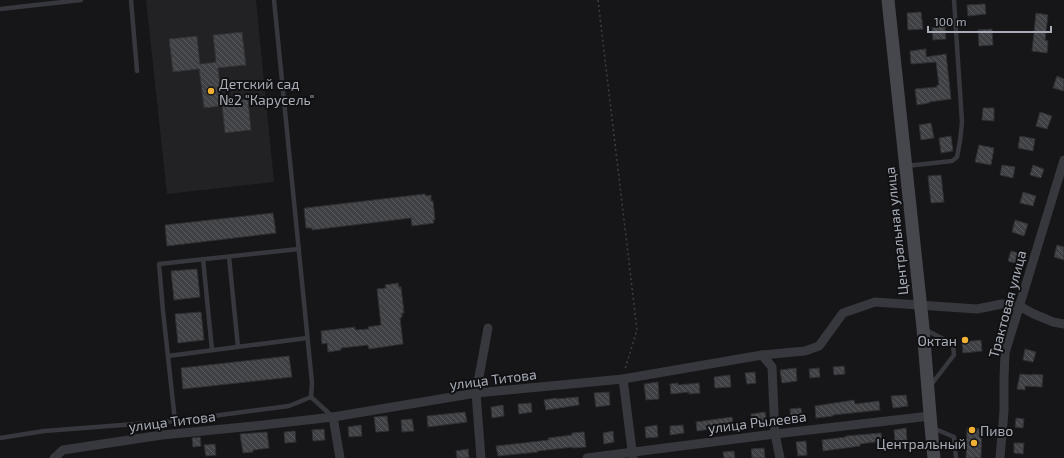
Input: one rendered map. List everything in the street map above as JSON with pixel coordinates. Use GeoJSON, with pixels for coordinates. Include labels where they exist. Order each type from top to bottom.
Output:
{"type":"FeatureCollection","features":[{"type":"Feature","properties":{"kind":"street","name":"Центральная улица"},"geometry":{"type":"LineString","coordinates":[[888,0],[923,328],[934,458]]}},
{"type":"Feature","properties":{"kind":"street","name":"Трактовая улица"},"geometry":{"type":"LineString","coordinates":[[1000,458],[1004,411],[1005,353],[1064,160]]}},
{"type":"Feature","properties":{"kind":"street","name":"улица Титова"},"geometry":{"type":"LineString","coordinates":[[54,458],[63,450],[154,436],[333,417],[476,394],[623,379],[762,355],[805,351],[819,346],[842,313],[875,302],[977,309],[1002,304],[1019,306]]}},
{"type":"Feature","properties":{"kind":"street"},"geometry":{"type":"LineString","coordinates":[[1019,306],[1053,322],[1064,324]]}},
{"type":"Feature","properties":{"kind":"street"},"geometry":{"type":"LineString","coordinates":[[481,458],[476,394],[488,328]]}},
{"type":"Feature","properties":{"kind":"street"},"geometry":{"type":"LineString","coordinates":[[762,355],[772,367],[775,434],[780,458]]}},
{"type":"Feature","properties":{"kind":"street"},"geometry":{"type":"LineString","coordinates":[[623,379],[632,455]]}},
{"type":"Feature","properties":{"kind":"street"},"geometry":{"type":"LineString","coordinates":[[333,417],[340,458]]}},
{"type":"Feature","properties":{"kind":"street","name":"улица Рылеева"},"geometry":{"type":"LineString","coordinates":[[587,458],[632,455],[775,434],[930,422]]}},
{"type":"Feature","properties":{"kind":"lane"},"geometry":{"type":"LineString","coordinates":[[0,9],[81,0]]}},
{"type":"Feature","properties":{"kind":"lane"},"geometry":{"type":"LineString","coordinates":[[131,0],[137,71]]}},
{"type":"Feature","properties":{"kind":"lane"},"geometry":{"type":"LineString","coordinates":[[274,0],[312,383],[310,397]]}},
{"type":"Feature","properties":{"kind":"lane"},"geometry":{"type":"LineString","coordinates":[[905,166],[952,162],[957,157],[962,122],[954,0]]}},
{"type":"Feature","properties":{"kind":"lane"},"geometry":{"type":"LineString","coordinates":[[175,421],[159,264],[299,248]]}},
{"type":"Feature","properties":{"kind":"lane"},"geometry":{"type":"LineString","coordinates":[[229,256],[238,347]]}},
{"type":"Feature","properties":{"kind":"lane"},"geometry":{"type":"LineString","coordinates":[[203,259],[212,350]]}},
{"type":"Feature","properties":{"kind":"lane"},"geometry":{"type":"LineString","coordinates":[[923,328],[954,344],[954,355],[928,390]]}},
{"type":"Feature","properties":{"kind":"lane"},"geometry":{"type":"LineString","coordinates":[[168,356],[307,338]]}},
{"type":"Feature","properties":{"kind":"lane"},"geometry":{"type":"LineString","coordinates":[[310,397],[333,417]]}},
{"type":"Feature","properties":{"kind":"lane"},"geometry":{"type":"LineString","coordinates":[[0,438],[44,431],[175,421],[289,406],[310,397]]}},
{"type":"Feature","properties":{"kind":"lane"},"geometry":{"type":"LineString","coordinates":[[930,422],[954,437],[956,458]]}},
{"type":"Feature","properties":{"kind":"path"},"geometry":{"type":"LineString","coordinates":[[598,0],[637,330],[623,379]]}},
{"type":"Feature","properties":{"kind":"shaded area","name":"Детский сад №2 \"Карусель\""},"geometry":{"type":"Polygon","coordinates":[[[146,0],[256,0],[274,182],[167,194],[146,0]]]}},
{"type":"Feature","properties":{"kind":"building"},"geometry":{"type":"Polygon","coordinates":[[[985,4],[986,14],[968,16],[967,5],[985,4]]]}},
{"type":"Feature","properties":{"kind":"building"},"geometry":{"type":"Polygon","coordinates":[[[921,12],[923,29],[908,30],[907,13],[921,12]]]}},
{"type":"Feature","properties":{"kind":"building"},"geometry":{"type":"Polygon","coordinates":[[[1036,13],[1048,15],[1045,40],[1048,41],[1047,53],[1032,51],[1036,13]]]}},
{"type":"Feature","properties":{"kind":"building"},"geometry":{"type":"Polygon","coordinates":[[[945,26],[946,39],[933,40],[932,28],[945,26]]]}},
{"type":"Feature","properties":{"kind":"building"},"geometry":{"type":"Polygon","coordinates":[[[992,29],[993,45],[979,46],[978,30],[992,29]]]}},
{"type":"Feature","properties":{"kind":"building"},"geometry":{"type":"Polygon","coordinates":[[[242,32],[246,65],[218,68],[222,102],[248,99],[251,130],[225,133],[222,106],[204,108],[199,69],[173,72],[169,39],[197,36],[200,64],[216,62],[213,35],[242,32]]]}},
{"type":"Feature","properties":{"kind":"building"},"geometry":{"type":"Polygon","coordinates":[[[926,49],[926,57],[946,54],[951,99],[917,105],[915,89],[937,87],[937,85],[939,85],[936,62],[911,64],[910,51],[926,49]]]}},
{"type":"Feature","properties":{"kind":"building"},"geometry":{"type":"Polygon","coordinates":[[[1057,76],[1064,79],[1064,91],[1053,88],[1057,76]]]}},
{"type":"Feature","properties":{"kind":"building"},"geometry":{"type":"Polygon","coordinates":[[[983,108],[994,108],[994,121],[982,120],[983,108]]]}},
{"type":"Feature","properties":{"kind":"building"},"geometry":{"type":"Polygon","coordinates":[[[1040,112],[1052,116],[1047,129],[1036,126],[1040,112]]]}},
{"type":"Feature","properties":{"kind":"building"},"geometry":{"type":"Polygon","coordinates":[[[931,123],[934,138],[921,140],[919,125],[931,123]]]}},
{"type":"Feature","properties":{"kind":"building"},"geometry":{"type":"Polygon","coordinates":[[[951,136],[953,151],[941,153],[939,138],[951,136]]]}},
{"type":"Feature","properties":{"kind":"building"},"geometry":{"type":"Polygon","coordinates":[[[1020,136],[1035,139],[1033,151],[1018,148],[1020,136]]]}},
{"type":"Feature","properties":{"kind":"building"},"geometry":{"type":"Polygon","coordinates":[[[979,145],[994,148],[991,165],[975,162],[979,145]]]}},
{"type":"Feature","properties":{"kind":"building"},"geometry":{"type":"Polygon","coordinates":[[[1002,165],[1015,167],[1013,178],[1000,175],[1002,165]]]}},
{"type":"Feature","properties":{"kind":"building"},"geometry":{"type":"Polygon","coordinates":[[[1033,165],[1044,169],[1041,178],[1030,175],[1033,165]]]}},
{"type":"Feature","properties":{"kind":"building"},"geometry":{"type":"Polygon","coordinates":[[[941,175],[944,202],[931,203],[928,176],[941,175]]]}},
{"type":"Feature","properties":{"kind":"building"},"geometry":{"type":"Polygon","coordinates":[[[1023,192],[1036,196],[1033,206],[1020,203],[1023,192]]]}},
{"type":"Feature","properties":{"kind":"building"},"geometry":{"type":"Polygon","coordinates":[[[425,194],[426,196],[431,195],[431,201],[433,201],[434,223],[412,226],[411,218],[312,230],[312,228],[306,228],[305,208],[425,194]]]}},
{"type":"Feature","properties":{"kind":"building"},"geometry":{"type":"Polygon","coordinates":[[[273,213],[276,233],[167,246],[165,225],[273,213]]]}},
{"type":"Feature","properties":{"kind":"building"},"geometry":{"type":"Polygon","coordinates":[[[1015,220],[1028,224],[1024,236],[1012,232],[1015,220]]]}},
{"type":"Feature","properties":{"kind":"building"},"geometry":{"type":"Polygon","coordinates":[[[1057,245],[1064,247],[1064,260],[1054,257],[1057,245]]]}},
{"type":"Feature","properties":{"kind":"building"},"geometry":{"type":"Polygon","coordinates":[[[1011,251],[1021,254],[1018,264],[1008,261],[1011,251]]]}},
{"type":"Feature","properties":{"kind":"building"},"geometry":{"type":"Polygon","coordinates":[[[197,269],[200,297],[174,300],[171,271],[197,269]]]}},
{"type":"Feature","properties":{"kind":"building"},"geometry":{"type":"Polygon","coordinates":[[[398,283],[399,287],[401,287],[404,313],[402,313],[402,317],[400,318],[403,344],[369,349],[368,345],[341,348],[341,350],[328,352],[327,343],[322,344],[321,331],[355,327],[355,330],[369,329],[368,327],[381,325],[377,289],[386,288],[385,285],[398,283]]]}},
{"type":"Feature","properties":{"kind":"building"},"geometry":{"type":"Polygon","coordinates":[[[201,312],[204,340],[178,343],[175,314],[201,312]]]}},
{"type":"Feature","properties":{"kind":"building"},"geometry":{"type":"Polygon","coordinates":[[[981,340],[982,351],[963,353],[962,342],[981,340]]]}},
{"type":"Feature","properties":{"kind":"building"},"geometry":{"type":"Polygon","coordinates":[[[1025,349],[1036,352],[1033,362],[1023,360],[1025,349]]]}},
{"type":"Feature","properties":{"kind":"building"},"geometry":{"type":"Polygon","coordinates":[[[289,356],[292,377],[183,389],[181,368],[289,356]]]}},
{"type":"Feature","properties":{"kind":"building"},"geometry":{"type":"Polygon","coordinates":[[[844,366],[845,374],[834,375],[833,367],[844,366]]]}},
{"type":"Feature","properties":{"kind":"building"},"geometry":{"type":"Polygon","coordinates":[[[796,368],[797,381],[782,383],[780,370],[796,368]]]}},
{"type":"Feature","properties":{"kind":"building"},"geometry":{"type":"Polygon","coordinates":[[[819,368],[820,377],[810,378],[809,369],[819,368]]]}},
{"type":"Feature","properties":{"kind":"building"},"geometry":{"type":"Polygon","coordinates":[[[755,372],[756,383],[747,384],[745,373],[755,372]]]}},
{"type":"Feature","properties":{"kind":"building"},"geometry":{"type":"Polygon","coordinates":[[[1020,374],[1043,375],[1042,387],[1025,386],[1025,390],[1017,389],[1020,374]]]}},
{"type":"Feature","properties":{"kind":"building"},"geometry":{"type":"Polygon","coordinates":[[[730,375],[731,387],[715,388],[714,377],[730,375]]]}},
{"type":"Feature","properties":{"kind":"building"},"geometry":{"type":"Polygon","coordinates":[[[658,382],[659,399],[646,400],[644,384],[658,382]]]}},
{"type":"Feature","properties":{"kind":"building"},"geometry":{"type":"Polygon","coordinates":[[[678,383],[678,385],[699,383],[700,393],[689,394],[689,392],[671,394],[670,384],[678,383]]]}},
{"type":"Feature","properties":{"kind":"building"},"geometry":{"type":"Polygon","coordinates":[[[609,392],[610,405],[596,407],[594,393],[609,392]]]}},
{"type":"Feature","properties":{"kind":"building"},"geometry":{"type":"Polygon","coordinates":[[[906,395],[908,406],[893,408],[891,396],[906,395]]]}},
{"type":"Feature","properties":{"kind":"building"},"geometry":{"type":"Polygon","coordinates":[[[578,397],[579,405],[546,410],[544,400],[578,397]]]}},
{"type":"Feature","properties":{"kind":"building"},"geometry":{"type":"Polygon","coordinates":[[[854,400],[855,404],[879,401],[880,410],[816,418],[815,406],[854,400]]]}},
{"type":"Feature","properties":{"kind":"building"},"geometry":{"type":"Polygon","coordinates":[[[531,403],[532,412],[519,414],[518,404],[531,403]]]}},
{"type":"Feature","properties":{"kind":"building"},"geometry":{"type":"Polygon","coordinates":[[[503,405],[504,416],[492,418],[491,407],[503,405]]]}},
{"type":"Feature","properties":{"kind":"building"},"geometry":{"type":"Polygon","coordinates":[[[801,408],[803,420],[791,421],[790,409],[801,408]]]}},
{"type":"Feature","properties":{"kind":"building"},"geometry":{"type":"Polygon","coordinates":[[[465,412],[467,422],[428,427],[427,416],[465,412]]]}},
{"type":"Feature","properties":{"kind":"building"},"geometry":{"type":"Polygon","coordinates":[[[765,412],[767,424],[752,426],[751,414],[765,412]]]}},
{"type":"Feature","properties":{"kind":"building"},"geometry":{"type":"Polygon","coordinates":[[[387,416],[389,431],[376,432],[374,417],[387,416]]]}},
{"type":"Feature","properties":{"kind":"building"},"geometry":{"type":"Polygon","coordinates":[[[732,417],[734,430],[718,431],[718,428],[697,431],[696,422],[732,417]]]}},
{"type":"Feature","properties":{"kind":"building"},"geometry":{"type":"Polygon","coordinates":[[[1016,418],[1024,419],[1023,428],[1015,427],[1016,418]]]}},
{"type":"Feature","properties":{"kind":"building"},"geometry":{"type":"Polygon","coordinates":[[[412,419],[414,431],[402,432],[401,420],[412,419]]]}},
{"type":"Feature","properties":{"kind":"building"},"geometry":{"type":"Polygon","coordinates":[[[361,425],[362,436],[349,437],[348,427],[361,425]]]}},
{"type":"Feature","properties":{"kind":"building"},"geometry":{"type":"Polygon","coordinates":[[[657,425],[658,437],[646,438],[645,427],[657,425]]]}},
{"type":"Feature","properties":{"kind":"building"},"geometry":{"type":"Polygon","coordinates":[[[683,425],[684,433],[670,435],[670,426],[683,425]]]}},
{"type":"Feature","properties":{"kind":"building"},"geometry":{"type":"Polygon","coordinates":[[[906,428],[907,440],[895,441],[894,430],[906,428]]]}},
{"type":"Feature","properties":{"kind":"building","name":"Центральный"},"geometry":{"type":"Polygon","coordinates":[[[967,428],[982,429],[981,458],[966,458],[967,428]]]}},
{"type":"Feature","properties":{"kind":"building"},"geometry":{"type":"Polygon","coordinates":[[[324,429],[325,440],[313,441],[312,430],[324,429]]]}},
{"type":"Feature","properties":{"kind":"building"},"geometry":{"type":"Polygon","coordinates":[[[295,431],[296,442],[285,443],[284,432],[295,431]]]}},
{"type":"Feature","properties":{"kind":"building"},"geometry":{"type":"Polygon","coordinates":[[[613,431],[614,442],[604,444],[603,433],[613,431]]]}},
{"type":"Feature","properties":{"kind":"building"},"geometry":{"type":"Polygon","coordinates":[[[267,432],[269,448],[243,453],[240,434],[267,432]]]}},
{"type":"Feature","properties":{"kind":"building"},"geometry":{"type":"Polygon","coordinates":[[[584,432],[586,447],[573,447],[498,456],[496,446],[549,440],[548,438],[584,432]]]}},
{"type":"Feature","properties":{"kind":"building"},"geometry":{"type":"Polygon","coordinates":[[[881,433],[882,441],[860,444],[860,446],[823,451],[822,440],[881,433]]]}},
{"type":"Feature","properties":{"kind":"building"},"geometry":{"type":"Polygon","coordinates":[[[200,437],[201,446],[193,447],[192,438],[200,437]]]}},
{"type":"Feature","properties":{"kind":"building"},"geometry":{"type":"Polygon","coordinates":[[[806,441],[807,455],[798,456],[796,442],[806,441]]]}},
{"type":"Feature","properties":{"kind":"building"},"geometry":{"type":"Polygon","coordinates":[[[1014,443],[1024,443],[1023,454],[1014,453],[1014,443]]]}},
{"type":"Feature","properties":{"kind":"building"},"geometry":{"type":"Polygon","coordinates":[[[215,444],[216,455],[206,456],[204,445],[215,444]]]}},
{"type":"Feature","properties":{"kind":"building"},"geometry":{"type":"Polygon","coordinates":[[[764,448],[765,458],[752,458],[751,449],[764,448]]]}},
{"type":"Feature","properties":{"kind":"building"},"geometry":{"type":"Polygon","coordinates":[[[468,449],[469,458],[457,458],[456,451],[468,449]]]}},
{"type":"Feature","properties":{"kind":"building"},"geometry":{"type":"Polygon","coordinates":[[[734,451],[735,458],[724,458],[723,452],[734,451]]]}},
{"type":"Feature","properties":{"kind":"place","name":"Детский сад №2 \"Карусель\""},"geometry":{"type":"Point","coordinates":[211,91]}},
{"type":"Feature","properties":{"kind":"place","name":"Октан"},"geometry":{"type":"Point","coordinates":[965,340]}},
{"type":"Feature","properties":{"kind":"place","name":"Пиво"},"geometry":{"type":"Point","coordinates":[972,430]}},
{"type":"Feature","properties":{"kind":"place","name":"Центральный"},"geometry":{"type":"Point","coordinates":[974,443]}}]}
